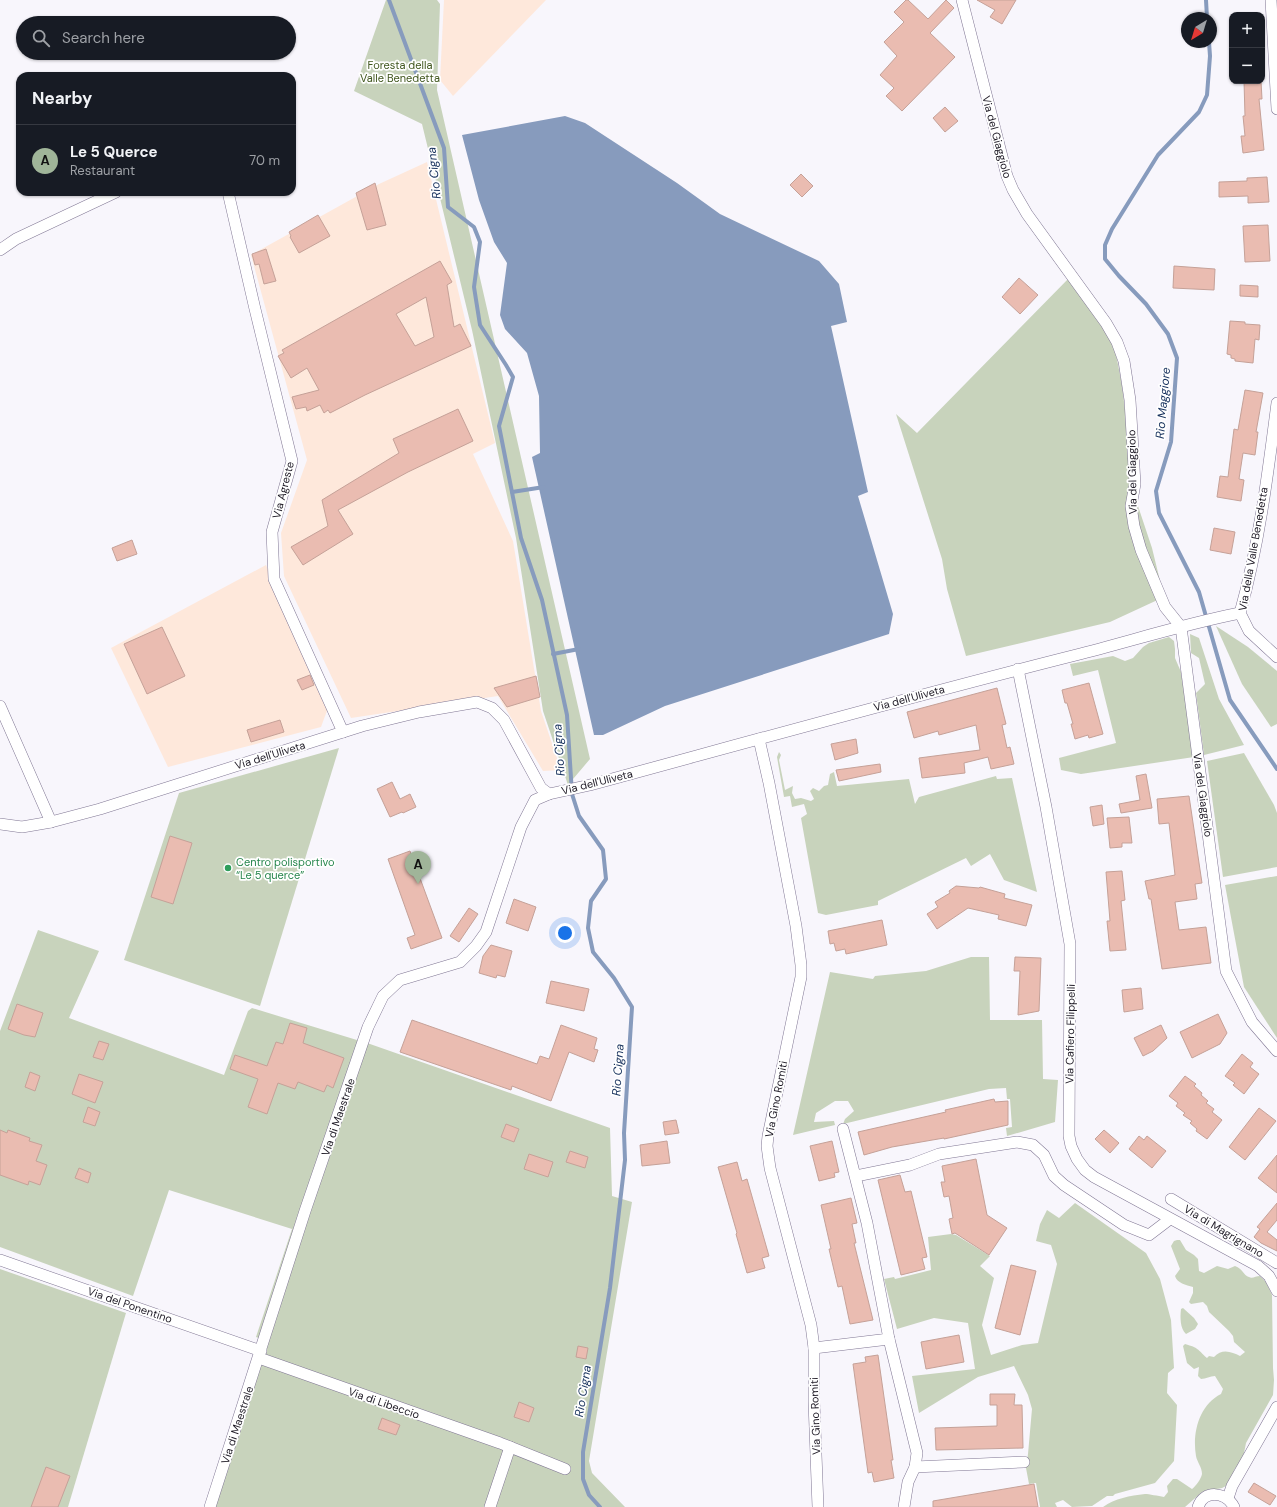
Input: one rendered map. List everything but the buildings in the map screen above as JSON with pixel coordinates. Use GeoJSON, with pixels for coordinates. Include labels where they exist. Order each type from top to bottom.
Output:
{"type":"FeatureCollection","features":[{"type":"Feature","properties":{"kind":"street","name":"Via del Giaggiolo"},"geometry":{"type":"LineString","coordinates":[[962,0],[1007,176],[1013,190],[1027,214],[1106,322],[1124,361],[1130,400],[1135,484],[1132,506],[1134,526],[1141,550],[1165,607],[1181,627],[1226,971],[1252,1022],[1277,1051]]}},
{"type":"Feature","properties":{"kind":"street"},"geometry":{"type":"LineString","coordinates":[[1271,0],[1277,109]]}},
{"type":"Feature","properties":{"kind":"street"},"geometry":{"type":"LineString","coordinates":[[0,250],[16,239],[107,196]]}},
{"type":"Feature","properties":{"kind":"street","name":"Via Agreste"},"geometry":{"type":"LineString","coordinates":[[229,196],[254,309],[292,461],[272,532],[274,579],[343,732]]}},
{"type":"Feature","properties":{"kind":"street","name":"Via della Valle Benedetta"},"geometry":{"type":"LineString","coordinates":[[1277,403],[1259,525],[1249,578],[1240,613],[1249,631],[1277,657]]}},
{"type":"Feature","properties":{"kind":"street","name":"Via dell'Uliveta"},"geometry":{"type":"LineString","coordinates":[[0,824],[22,827],[51,822],[100,809],[362,726],[419,712],[477,702],[492,708],[504,720],[541,788],[548,794],[759,739],[838,716],[1127,642],[1214,618],[1240,613]]}},
{"type":"Feature","properties":{"kind":"street","name":"Via Cafiero Filippelli"},"geometry":{"type":"LineString","coordinates":[[1018,669],[1046,806],[1070,944],[1071,1007],[1068,1116],[1071,1146],[1081,1165],[1094,1177],[1258,1266],[1269,1276],[1277,1291]]}},
{"type":"Feature","properties":{"kind":"street"},"geometry":{"type":"LineString","coordinates":[[0,706],[51,822]]}},
{"type":"Feature","properties":{"kind":"street","name":"Via Gino Romiti"},"geometry":{"type":"LineString","coordinates":[[759,739],[796,926],[801,965],[801,977],[771,1118],[768,1146],[770,1168],[810,1325],[814,1348],[814,1402],[818,1507]]}},
{"type":"Feature","properties":{"kind":"street","name":"Via di Maestrale"},"geometry":{"type":"LineString","coordinates":[[210,1507],[305,1212],[368,1027],[383,996],[400,980],[460,962],[476,946],[486,932],[522,827],[535,800],[548,794]]}},
{"type":"Feature","properties":{"kind":"street"},"geometry":{"type":"LineString","coordinates":[[843,1129],[867,1223],[889,1339],[917,1453],[915,1467],[908,1482],[904,1507]]}},
{"type":"Feature","properties":{"kind":"street"},"geometry":{"type":"LineString","coordinates":[[856,1176],[910,1165],[939,1154],[1016,1142],[1033,1144],[1044,1155],[1054,1176],[1064,1185],[1124,1225],[1149,1235],[1170,1219]]}},
{"type":"Feature","properties":{"kind":"street","name":"Via di Magrignano"},"geometry":{"type":"LineString","coordinates":[[1171,1199],[1277,1263]]}},
{"type":"Feature","properties":{"kind":"street","name":"Via del Ponentino"},"geometry":{"type":"LineString","coordinates":[[0,1260],[260,1354]]}},
{"type":"Feature","properties":{"kind":"street"},"geometry":{"type":"LineString","coordinates":[[814,1348],[889,1339]]}},
{"type":"Feature","properties":{"kind":"street","name":"Via di Libeccio"},"geometry":{"type":"LineString","coordinates":[[260,1354],[565,1469]]}},
{"type":"Feature","properties":{"kind":"street"},"geometry":{"type":"LineString","coordinates":[[1231,1503],[1232,1486],[1277,1407]]}},
{"type":"Feature","properties":{"kind":"street"},"geometry":{"type":"LineString","coordinates":[[490,1507],[510,1447]]}},
{"type":"Feature","properties":{"kind":"street"},"geometry":{"type":"LineString","coordinates":[[915,1467],[1024,1462]]}},
{"type":"Feature","properties":{"kind":"street"},"geometry":{"type":"LineString","coordinates":[[1198,1507],[1203,1499],[1216,1494],[1222,1495],[1231,1503]]}},
{"type":"Feature","properties":{"kind":"shaded area"},"geometry":{"type":"Polygon","coordinates":[[[444,0],[546,0],[453,96],[440,80],[444,0]]]}},
{"type":"Feature","properties":{"kind":"shaded area"},"geometry":{"type":"Polygon","coordinates":[[[427,162],[495,443],[473,454],[513,541],[541,711],[561,770],[543,771],[498,696],[351,718],[284,576],[281,533],[307,460],[251,255],[379,184],[427,162]]]}},
{"type":"Feature","properties":{"kind":"shaded area"},"geometry":{"type":"Polygon","coordinates":[[[266,565],[328,708],[321,727],[168,767],[111,648],[266,565]]]}},
{"type":"Feature","properties":{"kind":"green space","name":"Foresta della Valle Benedetta"},"geometry":{"type":"Polygon","coordinates":[[[386,0],[437,0],[440,4],[437,90],[590,759],[568,785],[543,711],[516,538],[472,330],[422,124],[354,91],[386,0]]]}},
{"type":"Feature","properties":{"kind":"green space"},"geometry":{"type":"Polygon","coordinates":[[[1070,277],[1091,305],[1115,349],[1122,385],[1136,500],[1152,548],[1164,597],[1110,622],[966,656],[947,589],[942,559],[896,414],[917,433],[1070,277]]]}},
{"type":"Feature","properties":{"kind":"green space"},"geometry":{"type":"Polygon","coordinates":[[[1216,626],[1248,647],[1277,671],[1277,724],[1271,727],[1242,684],[1216,626]]]}},
{"type":"Feature","properties":{"kind":"green space"},"geometry":{"type":"Polygon","coordinates":[[[1190,634],[1199,638],[1219,699],[1244,745],[1204,755],[1196,693],[1205,684],[1199,658],[1191,653],[1190,634]]]}},
{"type":"Feature","properties":{"kind":"green space"},"geometry":{"type":"Polygon","coordinates":[[[1169,637],[1174,641],[1175,658],[1181,672],[1194,757],[1081,774],[1061,770],[1059,758],[1116,743],[1098,670],[1073,676],[1070,664],[1113,656],[1125,661],[1133,658],[1149,643],[1169,637]]]}},
{"type":"Feature","properties":{"kind":"green space","name":"Centro polisportivo “Le 5 querce”"},"geometry":{"type":"Polygon","coordinates":[[[339,748],[260,1006],[124,960],[179,793],[339,748]]]}},
{"type":"Feature","properties":{"kind":"green space"},"geometry":{"type":"Polygon","coordinates":[[[779,752],[781,755],[779,760],[785,790],[793,786],[792,793],[795,799],[801,798],[811,801],[814,799],[810,791],[813,788],[819,791],[824,786],[828,785],[830,774],[834,772],[837,786],[909,779],[915,804],[919,797],[996,776],[997,779],[1012,778],[1037,892],[1004,880],[990,854],[971,866],[966,858],[878,901],[878,905],[826,915],[818,913],[801,818],[807,814],[804,804],[792,807],[790,796],[784,797],[777,757],[779,752]]]}},
{"type":"Feature","properties":{"kind":"green space"},"geometry":{"type":"Polygon","coordinates":[[[1244,753],[1274,805],[1277,813],[1277,867],[1223,877],[1207,761],[1244,753]]]}},
{"type":"Feature","properties":{"kind":"green space"},"geometry":{"type":"Polygon","coordinates":[[[1277,876],[1277,1038],[1244,987],[1225,885],[1277,876]]]}},
{"type":"Feature","properties":{"kind":"green space"},"geometry":{"type":"Polygon","coordinates":[[[38,930],[99,951],[69,1018],[224,1075],[248,1011],[252,1008],[370,1044],[610,1128],[612,1196],[632,1202],[589,1461],[592,1473],[625,1507],[214,1507],[268,1342],[256,1337],[292,1229],[169,1190],[133,1296],[0,1247],[0,1031],[38,930]]]}},
{"type":"Feature","properties":{"kind":"green space"},"geometry":{"type":"Polygon","coordinates":[[[971,957],[989,957],[990,1020],[1042,1020],[1043,1079],[1058,1080],[1055,1122],[1007,1136],[1006,1128],[1012,1127],[1010,1099],[1007,1099],[1006,1088],[989,1089],[843,1124],[845,1119],[854,1111],[848,1101],[835,1101],[816,1113],[814,1122],[834,1121],[835,1125],[793,1135],[830,972],[873,979],[875,976],[926,971],[971,957]]]}},
{"type":"Feature","properties":{"kind":"green space"},"geometry":{"type":"Polygon","coordinates":[[[1075,1203],[1146,1253],[1160,1279],[1171,1320],[1174,1368],[1168,1373],[1167,1393],[1177,1405],[1174,1461],[1155,1483],[1115,1494],[1113,1496],[1107,1496],[1092,1506],[1072,1507],[1063,1500],[1055,1503],[1057,1507],[1040,1507],[1036,1483],[1029,1484],[1026,1468],[1032,1409],[1028,1395],[1014,1366],[978,1377],[919,1413],[912,1376],[975,1369],[968,1323],[934,1318],[897,1329],[884,1279],[894,1277],[895,1279],[931,1270],[928,1237],[951,1234],[956,1235],[990,1256],[980,1266],[994,1278],[982,1325],[991,1355],[1022,1345],[1038,1343],[1057,1264],[1051,1245],[1036,1241],[1040,1224],[1047,1210],[1059,1218],[1075,1203]]]}},
{"type":"Feature","properties":{"kind":"green space"},"geometry":{"type":"Polygon","coordinates":[[[1180,1240],[1186,1250],[1198,1259],[1199,1271],[1204,1273],[1217,1266],[1228,1269],[1235,1266],[1247,1276],[1251,1278],[1260,1276],[1266,1282],[1272,1295],[1273,1395],[1246,1443],[1243,1458],[1234,1470],[1233,1478],[1228,1485],[1222,1488],[1202,1492],[1185,1507],[1103,1507],[1118,1499],[1145,1494],[1164,1497],[1168,1492],[1167,1486],[1173,1479],[1177,1479],[1192,1489],[1195,1486],[1202,1474],[1195,1447],[1196,1429],[1202,1412],[1213,1399],[1221,1394],[1223,1389],[1215,1376],[1201,1379],[1198,1376],[1199,1367],[1194,1369],[1187,1363],[1183,1346],[1185,1344],[1195,1348],[1207,1358],[1209,1356],[1214,1357],[1220,1352],[1230,1352],[1240,1356],[1245,1352],[1234,1342],[1233,1336],[1209,1312],[1207,1306],[1203,1302],[1191,1304],[1189,1302],[1193,1293],[1193,1287],[1180,1282],[1175,1276],[1180,1269],[1171,1246],[1174,1241],[1180,1240]]]}},
{"type":"Feature","properties":{"kind":"green space"},"geometry":{"type":"Polygon","coordinates":[[[0,1269],[126,1313],[68,1507],[0,1507],[0,1269]]]}},
{"type":"Feature","properties":{"kind":"green space"},"geometry":{"type":"Polygon","coordinates":[[[1183,1308],[1198,1324],[1195,1329],[1186,1334],[1181,1323],[1181,1309],[1183,1308]]]}},
{"type":"Feature","properties":{"kind":"water"},"geometry":{"type":"Polygon","coordinates":[[[565,116],[585,123],[677,183],[720,214],[819,261],[839,284],[847,322],[831,326],[868,492],[858,496],[893,614],[889,634],[665,706],[603,735],[594,735],[532,457],[540,453],[539,396],[527,353],[505,329],[500,315],[507,263],[494,242],[479,200],[462,135],[565,116]]]}},
{"type":"Feature","properties":{"kind":"waterway","name":"Rio Cigna"},"geometry":{"type":"LineString","coordinates":[[389,0],[444,148],[448,207],[474,227],[480,242],[474,287],[480,325],[513,377],[499,426],[521,538],[542,600],[567,715],[572,794],[579,816],[603,850],[606,879],[591,901],[588,928],[593,952],[614,978],[632,1007],[624,1133],[625,1160],[610,1288],[583,1452],[583,1479],[589,1495],[600,1507]]}},
{"type":"Feature","properties":{"kind":"waterway","name":"Rio Maggiore"},"geometry":{"type":"LineString","coordinates":[[1206,0],[1207,12]]}},
{"type":"Feature","properties":{"kind":"waterway","name":"Rio Maggiore"},"geometry":{"type":"LineString","coordinates":[[1209,48],[1207,95],[1199,112],[1158,155],[1112,229],[1105,245],[1105,259],[1146,304],[1168,334],[1177,358],[1171,442],[1156,491],[1159,513],[1199,592],[1230,700],[1277,769]]}},
{"type":"Feature","properties":{"kind":"waterway"},"geometry":{"type":"LineString","coordinates":[[512,492],[544,487]]}},
{"type":"Feature","properties":{"kind":"waterway"},"geometry":{"type":"LineString","coordinates":[[553,654],[579,649]]}},
{"type":"Feature","properties":{"kind":"place","name":"Centro polisportivo “Le 5 querce”"},"geometry":{"type":"Point","coordinates":[228,868]}},
{"type":"Feature","properties":{"kind":"place","name":"Le 5 Querce"},"geometry":{"type":"Point","coordinates":[418,884]}}]}
